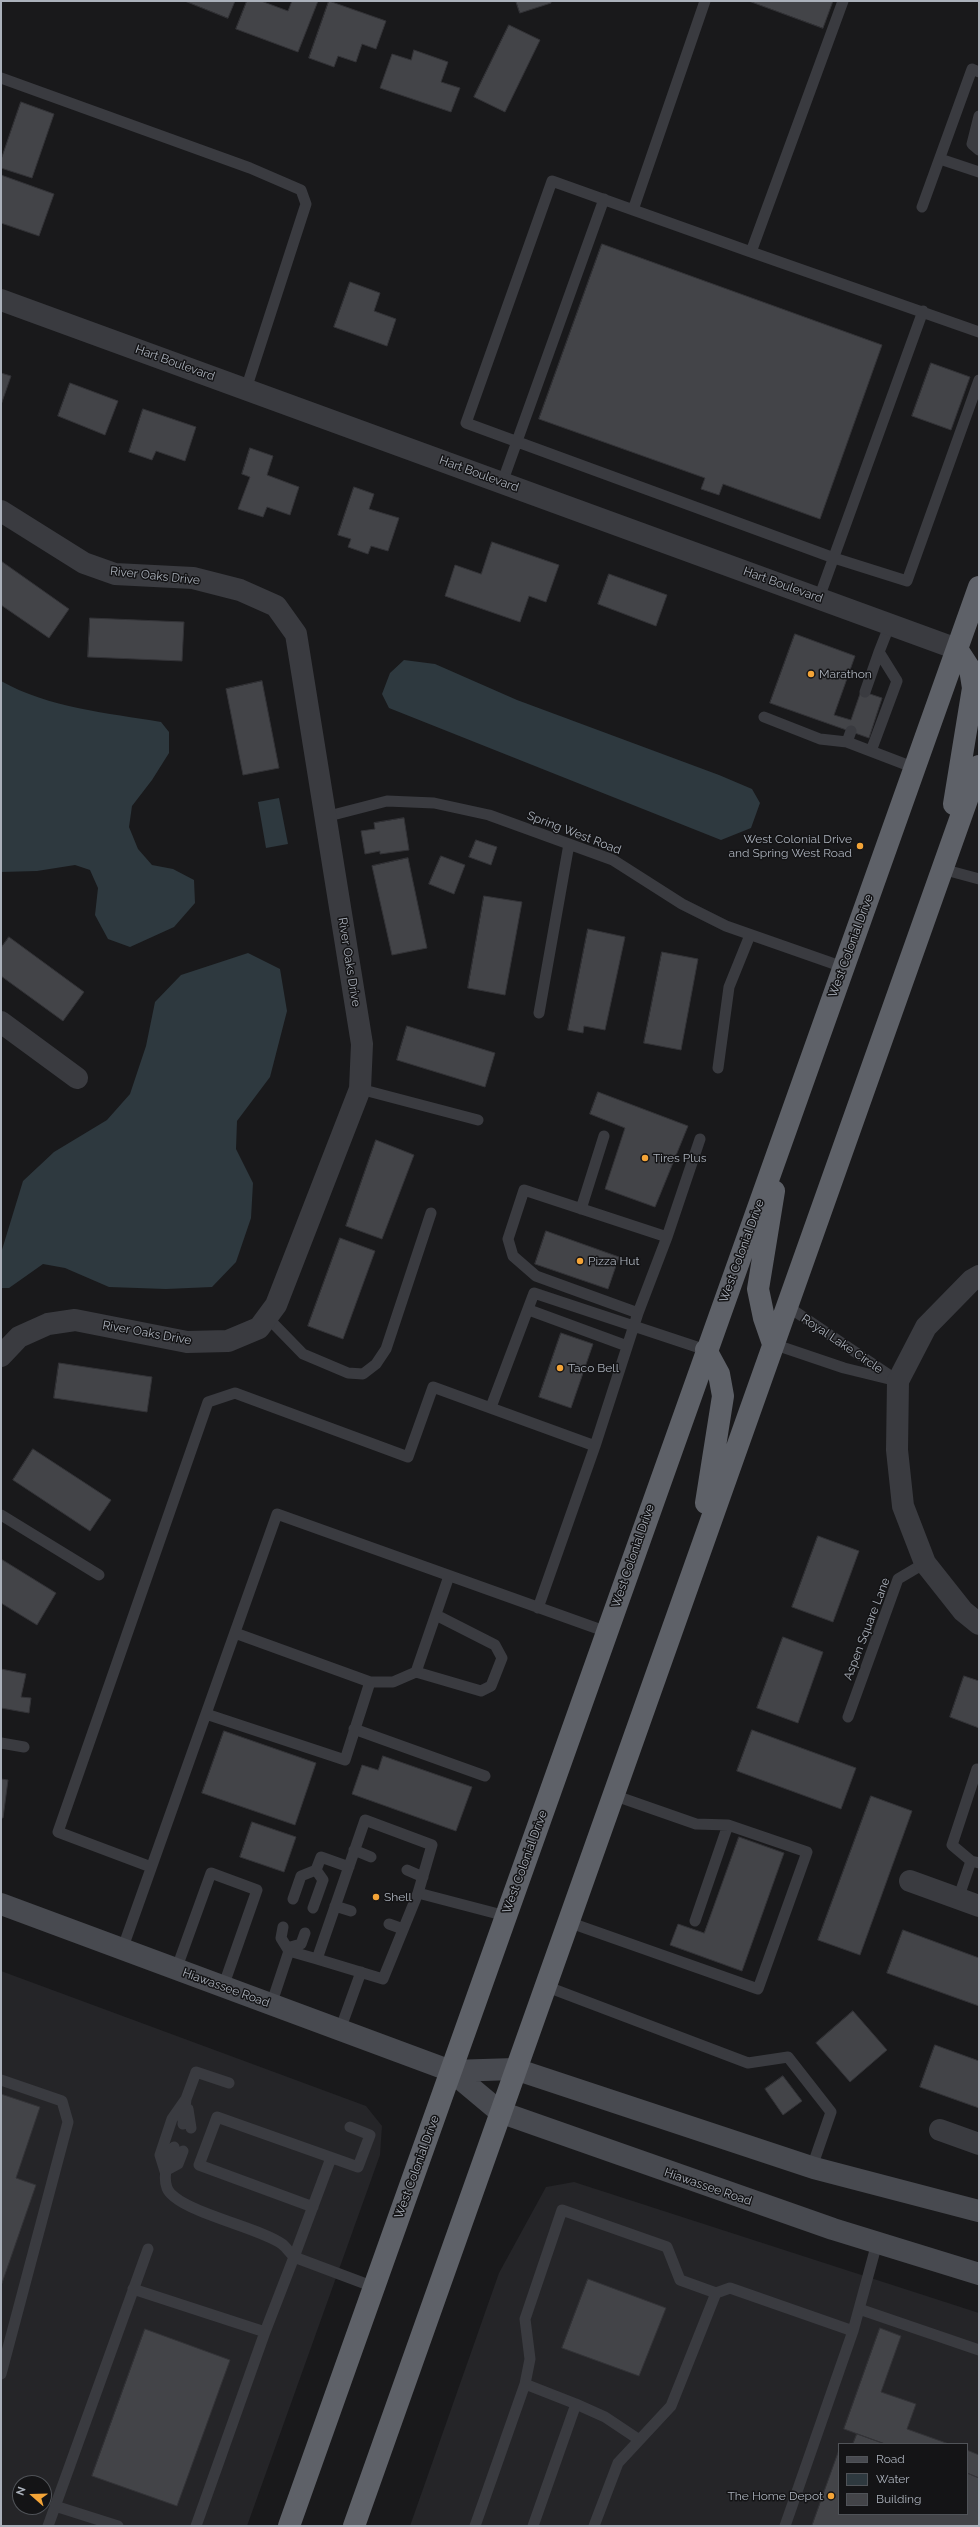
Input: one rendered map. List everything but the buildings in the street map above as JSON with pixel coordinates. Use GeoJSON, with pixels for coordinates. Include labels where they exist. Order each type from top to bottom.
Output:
{"type":"FeatureCollection","features":[{"type":"Feature","properties":{"kind":"highway","name":"West Colonial Drive"},"geometry":{"type":"LineString","coordinates":[[289,2526],[706,1350],[979,587]]}},
{"type":"Feature","properties":{"kind":"highway"},"geometry":{"type":"LineString","coordinates":[[942,868],[974,688],[970,669],[957,649]]}},
{"type":"Feature","properties":{"kind":"highway"},"geometry":{"type":"LineString","coordinates":[[354,2526],[515,2069],[979,766]]}},
{"type":"Feature","properties":{"kind":"highway"},"geometry":{"type":"LineString","coordinates":[[773,1344],[764,1318],[758,1289],[782,1138]]}},
{"type":"Feature","properties":{"kind":"highway"},"geometry":{"type":"LineString","coordinates":[[698,1554],[723,1396],[719,1374],[706,1350]]}},
{"type":"Feature","properties":{"kind":"main road","name":"Hiawassee Road"},"geometry":{"type":"LineString","coordinates":[[1,1904],[451,2072],[500,2112],[725,2193],[877,2243],[979,2274]]}},
{"type":"Feature","properties":{"kind":"main road","name":"Hiawassee Road"},"geometry":{"type":"LineString","coordinates":[[451,2072],[515,2069],[812,2167],[979,2211]]}},
{"type":"Feature","properties":{"kind":"street","name":"Hart Boulevard"},"geometry":{"type":"LineString","coordinates":[[1,300],[957,649]]}},
{"type":"Feature","properties":{"kind":"street","name":"River Oaks Drive"},"geometry":{"type":"LineString","coordinates":[[1,511],[84,563],[115,574],[193,578],[240,590],[276,606],[296,634],[362,1044],[360,1089],[276,1305],[259,1328],[228,1341],[187,1342],[75,1320],[48,1324],[19,1337],[1,1356]]}},
{"type":"Feature","properties":{"kind":"street"},"geometry":{"type":"LineString","coordinates":[[1,1022],[77,1078]]}},
{"type":"Feature","properties":{"kind":"street"},"geometry":{"type":"LineString","coordinates":[[979,1276],[972,1280],[926,1327],[898,1381],[897,1450],[903,1506],[925,1562],[963,1611],[979,1624]]}},
{"type":"Feature","properties":{"kind":"street"},"geometry":{"type":"LineString","coordinates":[[910,1881],[979,1906]]}},
{"type":"Feature","properties":{"kind":"street"},"geometry":{"type":"LineString","coordinates":[[940,2130],[979,2144]]}},
{"type":"Feature","properties":{"kind":"lane"},"geometry":{"type":"LineString","coordinates":[[633,210],[705,1]]}},
{"type":"Feature","properties":{"kind":"lane"},"geometry":{"type":"LineString","coordinates":[[751,252],[843,1]]}},
{"type":"Feature","properties":{"kind":"lane"},"geometry":{"type":"LineString","coordinates":[[922,207],[975,70]]}},
{"type":"Feature","properties":{"kind":"lane"},"geometry":{"type":"LineString","coordinates":[[1,78],[250,168],[301,190],[306,204],[246,389]]}},
{"type":"Feature","properties":{"kind":"lane"},"geometry":{"type":"LineString","coordinates":[[979,116],[972,144],[979,150]]}},
{"type":"Feature","properties":{"kind":"lane"},"geometry":{"type":"LineString","coordinates":[[940,159],[979,172]]}},
{"type":"Feature","properties":{"kind":"lane"},"geometry":{"type":"LineString","coordinates":[[979,332],[552,180],[466,423],[834,558],[907,581],[979,380]]}},
{"type":"Feature","properties":{"kind":"lane"},"geometry":{"type":"LineString","coordinates":[[502,482],[604,199]]}},
{"type":"Feature","properties":{"kind":"lane"},"geometry":{"type":"LineString","coordinates":[[819,598],[923,311]]}},
{"type":"Feature","properties":{"kind":"lane"},"geometry":{"type":"LineString","coordinates":[[865,692],[890,624]]}},
{"type":"Feature","properties":{"kind":"lane"},"geometry":{"type":"LineString","coordinates":[[871,751],[897,681],[879,652]]}},
{"type":"Feature","properties":{"kind":"lane"},"geometry":{"type":"LineString","coordinates":[[764,717],[820,739],[849,736],[871,751],[915,768]]}},
{"type":"Feature","properties":{"kind":"lane","name":"Spring West Road"},"geometry":{"type":"LineString","coordinates":[[325,817],[387,802],[434,803],[489,814],[613,860],[682,904],[726,926],[843,967]]}},
{"type":"Feature","properties":{"kind":"lane"},"geometry":{"type":"LineString","coordinates":[[539,1013],[569,844]]}},
{"type":"Feature","properties":{"kind":"lane"},"geometry":{"type":"LineString","coordinates":[[942,868],[979,879]]}},
{"type":"Feature","properties":{"kind":"lane"},"geometry":{"type":"LineString","coordinates":[[718,1068],[729,987],[750,934]]}},
{"type":"Feature","properties":{"kind":"lane"},"geometry":{"type":"LineString","coordinates":[[360,1089],[478,1120]]}},
{"type":"Feature","properties":{"kind":"lane"},"geometry":{"type":"LineString","coordinates":[[581,1209],[604,1136]]}},
{"type":"Feature","properties":{"kind":"lane"},"geometry":{"type":"LineString","coordinates":[[538,1608],[638,1313],[667,1237],[700,1139]]}},
{"type":"Feature","properties":{"kind":"lane"},"geometry":{"type":"LineString","coordinates":[[638,1313],[536,1276],[512,1256],[508,1239],[524,1190],[667,1237]]}},
{"type":"Feature","properties":{"kind":"lane"},"geometry":{"type":"LineString","coordinates":[[267,1317],[303,1354],[348,1372],[363,1374],[376,1364],[386,1349],[431,1213]]}},
{"type":"Feature","properties":{"kind":"lane"},"geometry":{"type":"LineString","coordinates":[[491,1408],[529,1310],[534,1293],[706,1350]]}},
{"type":"Feature","properties":{"kind":"lane","name":"Royal Lake Circle"},"geometry":{"type":"LineString","coordinates":[[787,1306],[898,1381]]}},
{"type":"Feature","properties":{"kind":"lane"},"geometry":{"type":"LineString","coordinates":[[529,1310],[627,1346]]}},
{"type":"Feature","properties":{"kind":"lane","name":"Royal Lake Circle"},"geometry":{"type":"LineString","coordinates":[[773,1344],[844,1368],[898,1381]]}},
{"type":"Feature","properties":{"kind":"lane"},"geometry":{"type":"LineString","coordinates":[[151,1867],[58,1832],[208,1402],[235,1393],[408,1457],[433,1387],[594,1446]]}},
{"type":"Feature","properties":{"kind":"lane"},"geometry":{"type":"LineString","coordinates":[[122,1950],[277,1514],[607,1632]]}},
{"type":"Feature","properties":{"kind":"lane"},"geometry":{"type":"LineString","coordinates":[[1,1515],[99,1575]]}},
{"type":"Feature","properties":{"kind":"lane","name":"Aspen Square Lane"},"geometry":{"type":"LineString","coordinates":[[848,1717],[898,1579],[925,1562]]}},
{"type":"Feature","properties":{"kind":"lane"},"geometry":{"type":"LineString","coordinates":[[416,1672],[449,1576]]}},
{"type":"Feature","properties":{"kind":"lane"},"geometry":{"type":"LineString","coordinates":[[235,1633],[370,1682],[393,1682],[416,1672],[481,1692],[491,1686],[502,1658],[496,1645],[436,1615]]}},
{"type":"Feature","properties":{"kind":"lane"},"geometry":{"type":"LineString","coordinates":[[206,1714],[345,1760],[370,1682]]}},
{"type":"Feature","properties":{"kind":"lane"},"geometry":{"type":"LineString","coordinates":[[354,1729],[485,1776]]}},
{"type":"Feature","properties":{"kind":"lane"},"geometry":{"type":"LineString","coordinates":[[1,1743],[24,1747]]}},
{"type":"Feature","properties":{"kind":"lane"},"geometry":{"type":"LineString","coordinates":[[958,1898],[975,1862],[952,1845],[977,1769],[979,1770]]}},
{"type":"Feature","properties":{"kind":"lane"},"geometry":{"type":"LineString","coordinates":[[568,1922],[758,1989],[806,1852],[728,1825],[696,1824],[613,1795]]}},
{"type":"Feature","properties":{"kind":"lane"},"geometry":{"type":"LineString","coordinates":[[283,1927],[281,1938],[288,1950],[316,1960],[383,1979],[418,1893],[432,1845],[365,1820],[316,1960]]}},
{"type":"Feature","properties":{"kind":"lane"},"geometry":{"type":"LineString","coordinates":[[695,1921],[728,1825]]}},
{"type":"Feature","properties":{"kind":"lane"},"geometry":{"type":"LineString","coordinates":[[354,1850],[371,1857]]}},
{"type":"Feature","properties":{"kind":"lane"},"geometry":{"type":"LineString","coordinates":[[293,1900],[301,1876],[316,1870],[321,1857],[349,1867]]}},
{"type":"Feature","properties":{"kind":"lane"},"geometry":{"type":"LineString","coordinates":[[313,1908],[323,1880],[316,1870]]}},
{"type":"Feature","properties":{"kind":"lane"},"geometry":{"type":"LineString","coordinates":[[407,1870],[423,1877]]}},
{"type":"Feature","properties":{"kind":"lane"},"geometry":{"type":"LineString","coordinates":[[176,1970],[211,1873],[257,1890],[222,1987]]}},
{"type":"Feature","properties":{"kind":"lane"},"geometry":{"type":"LineString","coordinates":[[418,1893],[506,1916]]}},
{"type":"Feature","properties":{"kind":"lane"},"geometry":{"type":"LineString","coordinates":[[335,1906],[351,1911]]}},
{"type":"Feature","properties":{"kind":"lane"},"geometry":{"type":"LineString","coordinates":[[388,1924],[403,1929]]}},
{"type":"Feature","properties":{"kind":"lane"},"geometry":{"type":"LineString","coordinates":[[271,2005],[288,1950],[301,1944],[305,1933]]}},
{"type":"Feature","properties":{"kind":"lane"},"geometry":{"type":"LineString","coordinates":[[340,2030],[361,1972]]}},
{"type":"Feature","properties":{"kind":"lane"},"geometry":{"type":"LineString","coordinates":[[545,1986],[748,2063],[788,2057],[831,2112],[812,2167]]}},
{"type":"Feature","properties":{"kind":"lane"},"geometry":{"type":"LineString","coordinates":[[229,2083],[196,2072],[186,2099],[172,2119],[160,2154],[166,2171],[167,2189],[182,2204],[256,2231],[282,2244],[294,2257],[374,2287]]}},
{"type":"Feature","properties":{"kind":"lane"},"geometry":{"type":"LineString","coordinates":[[1,2080],[62,2101],[68,2122],[1,2374]]}},
{"type":"Feature","properties":{"kind":"lane"},"geometry":{"type":"LineString","coordinates":[[186,2099],[187,2126]]}},
{"type":"Feature","properties":{"kind":"lane"},"geometry":{"type":"LineString","coordinates":[[313,2208],[199,2165],[217,2117],[358,2167],[370,2135],[350,2127]]}},
{"type":"Feature","properties":{"kind":"lane"},"geometry":{"type":"LineString","coordinates":[[166,2171],[179,2149]]}},
{"type":"Feature","properties":{"kind":"lane"},"geometry":{"type":"LineString","coordinates":[[196,2526],[265,2332],[331,2158]]}},
{"type":"Feature","properties":{"kind":"lane"},"geometry":{"type":"LineString","coordinates":[[475,2526],[525,2384],[530,2359],[525,2319],[562,2210],[667,2247],[680,2280],[716,2293],[730,2288],[853,2331]]}},
{"type":"Feature","properties":{"kind":"lane"},"geometry":{"type":"LineString","coordinates":[[785,2526],[853,2331],[877,2243]]}},
{"type":"Feature","properties":{"kind":"lane"},"geometry":{"type":"LineString","coordinates":[[48,2526],[148,2249]]}},
{"type":"Feature","properties":{"kind":"lane"},"geometry":{"type":"LineString","coordinates":[[133,2289],[265,2332]]}},
{"type":"Feature","properties":{"kind":"lane"},"geometry":{"type":"LineString","coordinates":[[594,2526],[618,2463],[638,2439],[671,2406],[716,2293]]}},
{"type":"Feature","properties":{"kind":"lane"},"geometry":{"type":"LineString","coordinates":[[859,2309],[979,2350]]}},
{"type":"Feature","properties":{"kind":"lane"},"geometry":{"type":"LineString","coordinates":[[525,2384],[605,2417],[638,2439]]}},
{"type":"Feature","properties":{"kind":"lane"},"geometry":{"type":"LineString","coordinates":[[533,2526],[576,2404]]}},
{"type":"Feature","properties":{"kind":"lane"},"geometry":{"type":"LineString","coordinates":[[55,2506],[118,2526]]}},
{"type":"Feature","properties":{"kind":"shaded area"},"geometry":{"type":"Polygon","coordinates":[[[1,1971],[366,2106],[382,2126],[380,2155],[247,2526],[1,2526],[1,1971]]]}},
{"type":"Feature","properties":{"kind":"shaded area"},"geometry":{"type":"Polygon","coordinates":[[[574,2182],[979,2313],[979,2526],[410,2526],[499,2273],[546,2187],[574,2182]]]}},
{"type":"Feature","properties":{"kind":"water"},"geometry":{"type":"Polygon","coordinates":[[[404,660],[435,664],[517,700],[719,775],[752,789],[760,803],[751,828],[721,840],[389,708],[382,694],[390,673],[404,660]]]}},
{"type":"Feature","properties":{"kind":"water"},"geometry":{"type":"Polygon","coordinates":[[[1,681],[39,698],[79,708],[161,722],[169,732],[169,753],[152,780],[132,806],[129,827],[138,849],[152,865],[173,869],[194,880],[195,903],[174,927],[130,947],[108,939],[95,915],[98,888],[90,870],[75,865],[37,871],[1,872],[1,681]]]}},
{"type":"Feature","properties":{"kind":"water"},"geometry":{"type":"Polygon","coordinates":[[[279,798],[288,844],[266,848],[258,802],[279,798]]]}},
{"type":"Feature","properties":{"kind":"water"},"geometry":{"type":"Polygon","coordinates":[[[248,953],[280,969],[287,1011],[270,1077],[237,1121],[236,1149],[253,1183],[251,1218],[236,1262],[212,1287],[166,1289],[109,1287],[65,1268],[43,1264],[9,1288],[1,1288],[1,1253],[23,1181],[54,1152],[107,1120],[130,1094],[146,1046],[155,1002],[181,975],[248,953]]]}},
{"type":"Feature","properties":{"kind":"place","name":"Marathon"},"geometry":{"type":"Point","coordinates":[811,674]}},
{"type":"Feature","properties":{"kind":"place","name":"West Colonial Drive and Spring West Road"},"geometry":{"type":"Point","coordinates":[860,846]}},
{"type":"Feature","properties":{"kind":"place","name":"Tires Plus"},"geometry":{"type":"Point","coordinates":[645,1158]}},
{"type":"Feature","properties":{"kind":"place","name":"Pizza Hut"},"geometry":{"type":"Point","coordinates":[580,1261]}},
{"type":"Feature","properties":{"kind":"place","name":"Taco Bell"},"geometry":{"type":"Point","coordinates":[560,1368]}},
{"type":"Feature","properties":{"kind":"place","name":"Shell"},"geometry":{"type":"Point","coordinates":[376,1897]}},
{"type":"Feature","properties":{"kind":"place","name":"The Home Depot"},"geometry":{"type":"Point","coordinates":[831,2496]}}]}
